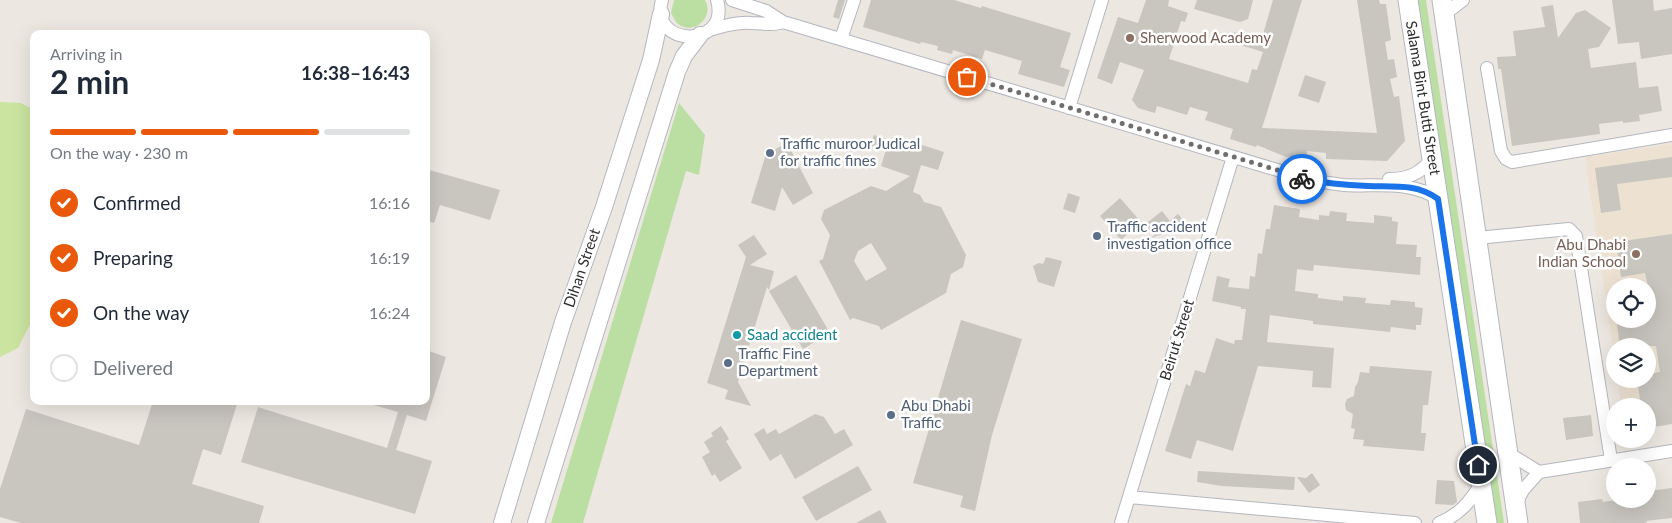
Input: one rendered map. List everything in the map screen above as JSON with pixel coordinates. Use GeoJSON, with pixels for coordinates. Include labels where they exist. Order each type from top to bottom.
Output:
{"type":"FeatureCollection","features":[{"type":"Feature","properties":{"kind":"main road","name":"Salama Bint Butti Street"},"geometry":{"type":"LineString","coordinates":[[1408,0],[1487,523]]}},
{"type":"Feature","properties":{"kind":"main road"},"geometry":{"type":"LineString","coordinates":[[1444,7],[1517,514]]}},
{"type":"Feature","properties":{"kind":"street"},"geometry":{"type":"LineString","coordinates":[[536,523],[677,72],[684,56],[715,23],[718,14],[717,0]]}},
{"type":"Feature","properties":{"kind":"street"},"geometry":{"type":"LineString","coordinates":[[732,0],[766,11],[783,22],[1284,172],[1286,177],[1316,182],[1416,188],[1438,199]]}},
{"type":"Feature","properties":{"kind":"street"},"geometry":{"type":"LineString","coordinates":[[841,39],[854,0]]}},
{"type":"Feature","properties":{"kind":"street"},"geometry":{"type":"LineString","coordinates":[[1069,108],[1102,0]]}},
{"type":"Feature","properties":{"kind":"street"},"geometry":{"type":"LineString","coordinates":[[1444,7],[1463,0]]}},
{"type":"Feature","properties":{"kind":"street"},"geometry":{"type":"LineString","coordinates":[[660,4],[664,23],[671,31],[680,36],[690,37],[734,24],[768,25],[783,22]]}},
{"type":"Feature","properties":{"kind":"street","name":"Dihan Street"},"geometry":{"type":"LineString","coordinates":[[502,523],[563,322],[604,206],[651,60],[660,4]]}},
{"type":"Feature","properties":{"kind":"street"},"geometry":{"type":"LineString","coordinates":[[1487,68],[1501,151],[1506,159],[1512,162],[1672,135]]}},
{"type":"Feature","properties":{"kind":"street","name":"Beirut Street"},"geometry":{"type":"LineString","coordinates":[[1121,523],[1233,157]]}},
{"type":"Feature","properties":{"kind":"street"},"geometry":{"type":"LineString","coordinates":[[1284,172],[1288,168],[1345,176],[1399,179],[1418,172],[1432,158]]}},
{"type":"Feature","properties":{"kind":"street"},"geometry":{"type":"LineString","coordinates":[[1477,238],[1569,229],[1576,236],[1611,458]]}},
{"type":"Feature","properties":{"kind":"street"},"geometry":{"type":"LineString","coordinates":[[1626,458],[1672,452]]}},
{"type":"Feature","properties":{"kind":"street"},"geometry":{"type":"LineString","coordinates":[[1508,453],[1539,472]]}},
{"type":"Feature","properties":{"kind":"street"},"geometry":{"type":"LineString","coordinates":[[1517,514],[1523,490],[1539,472],[1606,461]]}},
{"type":"Feature","properties":{"kind":"street"},"geometry":{"type":"LineString","coordinates":[[1439,523],[1456,515],[1466,506],[1481,484]]}},
{"type":"Feature","properties":{"kind":"street"},"geometry":{"type":"LineString","coordinates":[[1129,497],[1415,523]]}},
{"type":"Feature","properties":{"kind":"shaded area","name":"Abu Dhabi Indian School"},"geometry":{"type":"Polygon","coordinates":[[[1672,144],[1672,416],[1656,419],[1656,398],[1620,398],[1618,388],[1656,388],[1656,338],[1611,338],[1610,328],[1656,328],[1656,278],[1606,278],[1606,301],[1585,157],[1672,144]]]}},
{"type":"Feature","properties":{"kind":"green space"},"geometry":{"type":"Polygon","coordinates":[[[674,0],[705,0],[707,13],[705,18],[696,26],[690,28],[683,27],[677,23],[671,13],[674,0]]]}},
{"type":"Feature","properties":{"kind":"green space"},"geometry":{"type":"Polygon","coordinates":[[[1416,0],[1426,0],[1504,523],[1492,523],[1416,0]]]}},
{"type":"Feature","properties":{"kind":"green space"},"geometry":{"type":"Polygon","coordinates":[[[0,102],[21,103],[30,108],[30,324],[18,348],[0,357],[0,102]]]}},
{"type":"Feature","properties":{"kind":"green space"},"geometry":{"type":"Polygon","coordinates":[[[679,103],[705,135],[699,175],[686,171],[583,523],[551,523],[679,103]]]}},
{"type":"Feature","properties":{"kind":"building"},"geometry":{"type":"Polygon","coordinates":[[[838,0],[845,0],[839,19],[833,17],[838,0]]]}},
{"type":"Feature","properties":{"kind":"building"},"geometry":{"type":"Polygon","coordinates":[[[871,0],[954,0],[981,8],[982,6],[1071,33],[1060,67],[1070,70],[1064,87],[1018,74],[1022,61],[985,50],[982,59],[953,50],[952,54],[937,50],[938,46],[921,42],[920,44],[863,27],[871,0]]]}},
{"type":"Feature","properties":{"kind":"building"},"geometry":{"type":"Polygon","coordinates":[[[1146,0],[1169,0],[1168,6],[1188,13],[1185,22],[1181,21],[1169,59],[1248,83],[1252,69],[1257,70],[1263,52],[1231,42],[1234,32],[1261,41],[1273,0],[1302,0],[1262,128],[1377,133],[1357,0],[1379,0],[1380,4],[1386,4],[1391,40],[1385,42],[1388,60],[1394,59],[1397,77],[1390,79],[1394,97],[1399,96],[1405,141],[1387,161],[1326,159],[1326,153],[1307,151],[1306,158],[1286,157],[1257,145],[1256,147],[1230,139],[1233,129],[1205,120],[1208,112],[1190,107],[1187,115],[1157,106],[1155,113],[1138,108],[1132,100],[1144,70],[1120,62],[1112,84],[1097,78],[1118,17],[1138,23],[1146,0]]]}},
{"type":"Feature","properties":{"kind":"building"},"geometry":{"type":"Polygon","coordinates":[[[1197,0],[1253,0],[1248,19],[1240,22],[1194,9],[1197,0]]]}},
{"type":"Feature","properties":{"kind":"building"},"geometry":{"type":"Polygon","coordinates":[[[1612,0],[1653,0],[1654,11],[1672,8],[1672,54],[1641,59],[1639,42],[1618,44],[1612,0]]]}},
{"type":"Feature","properties":{"kind":"building"},"geometry":{"type":"Polygon","coordinates":[[[1553,5],[1558,38],[1576,13],[1585,10],[1611,28],[1599,47],[1588,49],[1591,68],[1636,62],[1639,88],[1658,86],[1662,111],[1639,115],[1640,121],[1599,124],[1600,134],[1512,146],[1501,69],[1498,69],[1497,57],[1516,56],[1513,31],[1545,27],[1541,7],[1553,5]]]}},
{"type":"Feature","properties":{"kind":"building"},"geometry":{"type":"Polygon","coordinates":[[[1305,75],[1326,82],[1319,103],[1298,96],[1305,75]]]}},
{"type":"Feature","properties":{"kind":"building"},"geometry":{"type":"Polygon","coordinates":[[[874,135],[898,143],[900,138],[944,152],[938,170],[921,165],[913,192],[920,195],[924,202],[941,207],[966,255],[963,267],[951,274],[946,293],[881,330],[879,326],[853,318],[850,320],[819,261],[823,259],[830,235],[821,219],[824,210],[871,186],[886,191],[910,176],[881,166],[886,150],[870,145],[874,135]],[[871,243],[858,251],[854,261],[866,281],[887,269],[871,243]]]}},
{"type":"Feature","properties":{"kind":"building"},"geometry":{"type":"Polygon","coordinates":[[[787,143],[813,193],[793,205],[782,187],[775,211],[751,203],[766,154],[787,143]]]}},
{"type":"Feature","properties":{"kind":"building"},"geometry":{"type":"Polygon","coordinates":[[[1672,157],[1672,177],[1617,184],[1621,210],[1601,213],[1595,168],[1672,157]]]}},
{"type":"Feature","properties":{"kind":"building"},"geometry":{"type":"Polygon","coordinates":[[[430,170],[500,190],[490,220],[440,205],[434,223],[430,222],[430,170]]]}},
{"type":"Feature","properties":{"kind":"building"},"geometry":{"type":"Polygon","coordinates":[[[1068,193],[1080,197],[1075,213],[1063,209],[1068,193]]]}},
{"type":"Feature","properties":{"kind":"building"},"geometry":{"type":"Polygon","coordinates":[[[1120,198],[1141,222],[1121,240],[1100,216],[1120,198]]]}},
{"type":"Feature","properties":{"kind":"building"},"geometry":{"type":"Polygon","coordinates":[[[1274,205],[1300,209],[1299,217],[1319,220],[1319,215],[1329,216],[1330,211],[1347,213],[1346,221],[1374,223],[1374,215],[1392,217],[1392,221],[1398,222],[1396,244],[1417,245],[1416,257],[1421,257],[1420,275],[1314,265],[1313,271],[1297,269],[1295,291],[1318,294],[1318,298],[1343,301],[1343,296],[1366,298],[1365,303],[1390,305],[1391,300],[1415,302],[1415,307],[1423,308],[1421,325],[1416,325],[1416,330],[1391,327],[1390,332],[1313,324],[1313,321],[1270,315],[1267,342],[1334,348],[1331,388],[1312,387],[1313,371],[1258,366],[1233,451],[1197,440],[1191,459],[1165,451],[1186,384],[1190,386],[1195,370],[1205,373],[1216,338],[1234,344],[1235,340],[1242,340],[1246,309],[1212,301],[1217,276],[1230,279],[1228,287],[1249,289],[1250,276],[1255,277],[1258,253],[1262,254],[1266,229],[1270,229],[1274,205]]]}},
{"type":"Feature","properties":{"kind":"building"},"geometry":{"type":"Polygon","coordinates":[[[1162,211],[1170,221],[1178,214],[1185,222],[1176,229],[1151,238],[1162,228],[1151,234],[1144,225],[1162,211]]]}},
{"type":"Feature","properties":{"kind":"building"},"geometry":{"type":"Polygon","coordinates":[[[1672,234],[1672,424],[1656,427],[1656,398],[1640,398],[1638,388],[1656,388],[1656,373],[1660,372],[1656,338],[1619,338],[1617,328],[1656,328],[1656,278],[1646,278],[1645,273],[1621,277],[1616,242],[1672,234]]]}},
{"type":"Feature","properties":{"kind":"building","name":"Saad accident"},"geometry":{"type":"Polygon","coordinates":[[[754,235],[767,254],[750,265],[774,271],[769,290],[767,287],[738,382],[751,406],[725,399],[728,390],[707,383],[746,257],[738,245],[754,235]]]}},
{"type":"Feature","properties":{"kind":"building"},"geometry":{"type":"Polygon","coordinates":[[[1046,257],[1062,261],[1054,287],[1038,282],[1033,266],[1039,263],[1043,264],[1046,257]]]}},
{"type":"Feature","properties":{"kind":"building"},"geometry":{"type":"Polygon","coordinates":[[[796,275],[830,333],[803,349],[769,291],[796,275]]]}},
{"type":"Feature","properties":{"kind":"building"},"geometry":{"type":"Polygon","coordinates":[[[961,320],[1022,339],[992,435],[975,511],[960,507],[963,496],[913,483],[961,320]]]}},
{"type":"Feature","properties":{"kind":"building"},"geometry":{"type":"Polygon","coordinates":[[[430,351],[446,357],[426,421],[407,415],[396,450],[432,461],[415,514],[241,462],[258,407],[387,448],[398,412],[374,405],[430,405],[430,351]]]}},
{"type":"Feature","properties":{"kind":"building"},"geometry":{"type":"Polygon","coordinates":[[[1370,366],[1432,371],[1428,405],[1423,405],[1421,433],[1426,433],[1424,451],[1363,446],[1364,440],[1353,439],[1355,429],[1351,428],[1353,414],[1346,410],[1345,404],[1347,399],[1354,396],[1360,372],[1369,373],[1370,366]]]}},
{"type":"Feature","properties":{"kind":"building"},"geometry":{"type":"Polygon","coordinates":[[[152,405],[237,405],[221,455],[203,449],[192,484],[264,506],[259,523],[21,523],[0,517],[0,489],[26,409],[139,445],[152,405]]]}},
{"type":"Feature","properties":{"kind":"building"},"geometry":{"type":"Polygon","coordinates":[[[815,414],[824,417],[835,434],[844,429],[853,445],[795,479],[781,454],[770,461],[754,434],[764,428],[767,434],[776,429],[779,434],[815,414]]]}},
{"type":"Feature","properties":{"kind":"building"},"geometry":{"type":"Polygon","coordinates":[[[1591,415],[1593,436],[1566,440],[1563,418],[1591,415]]]}},
{"type":"Feature","properties":{"kind":"building"},"geometry":{"type":"Polygon","coordinates":[[[721,426],[729,439],[726,441],[742,468],[720,482],[715,474],[712,476],[702,457],[710,452],[704,442],[713,436],[711,433],[721,426]]]}},
{"type":"Feature","properties":{"kind":"building"},"geometry":{"type":"Polygon","coordinates":[[[858,466],[872,490],[816,521],[802,497],[858,466]]]}},
{"type":"Feature","properties":{"kind":"building"},"geometry":{"type":"Polygon","coordinates":[[[1198,471],[1295,477],[1294,490],[1222,486],[1197,482],[1198,471]]]}},
{"type":"Feature","properties":{"kind":"building"},"geometry":{"type":"Polygon","coordinates":[[[1312,473],[1320,485],[1309,493],[1297,477],[1306,478],[1312,473]]]}},
{"type":"Feature","properties":{"kind":"building"},"geometry":{"type":"Polygon","coordinates":[[[1437,480],[1454,481],[1457,502],[1453,505],[1435,504],[1437,480]]]}},
{"type":"Feature","properties":{"kind":"building"},"geometry":{"type":"Polygon","coordinates":[[[1672,488],[1672,518],[1646,521],[1647,523],[1580,523],[1578,502],[1602,499],[1603,502],[1606,502],[1606,508],[1656,508],[1656,490],[1672,488]]]}},
{"type":"Feature","properties":{"kind":"building"},"geometry":{"type":"Polygon","coordinates":[[[880,510],[887,523],[856,523],[880,510]]]}},
{"type":"Feature","properties":{"kind":"way so far"},"geometry":{"type":"LineString","coordinates":[[967,77],[1284,172],[1286,177],[1302,179]]}},
{"type":"Feature","properties":{"kind":"place","name":"Sherwood Academy"},"geometry":{"type":"Point","coordinates":[1130,38]}},
{"type":"Feature","properties":{"kind":"place","name":"Traffic muroor Judical for traffic fines"},"geometry":{"type":"Point","coordinates":[770,153]}},
{"type":"Feature","properties":{"kind":"place","name":"Traffic accident investigation office"},"geometry":{"type":"Point","coordinates":[1097,236]}},
{"type":"Feature","properties":{"kind":"place","name":"Abu Dhabi Indian School"},"geometry":{"type":"Point","coordinates":[1636,254]}},
{"type":"Feature","properties":{"kind":"place","name":"Saad accident"},"geometry":{"type":"Point","coordinates":[737,335]}},
{"type":"Feature","properties":{"kind":"place","name":"Traffic Fine Department"},"geometry":{"type":"Point","coordinates":[728,363]}},
{"type":"Feature","properties":{"kind":"place","name":"Abu Dhabi Traffic"},"geometry":{"type":"Point","coordinates":[891,415]}},
{"type":"Feature","properties":{"kind":"route"},"geometry":{"type":"LineString","coordinates":[[1302,179],[1351,185],[1416,188],[1424,190],[1438,199],[1478,465]]}}]}
